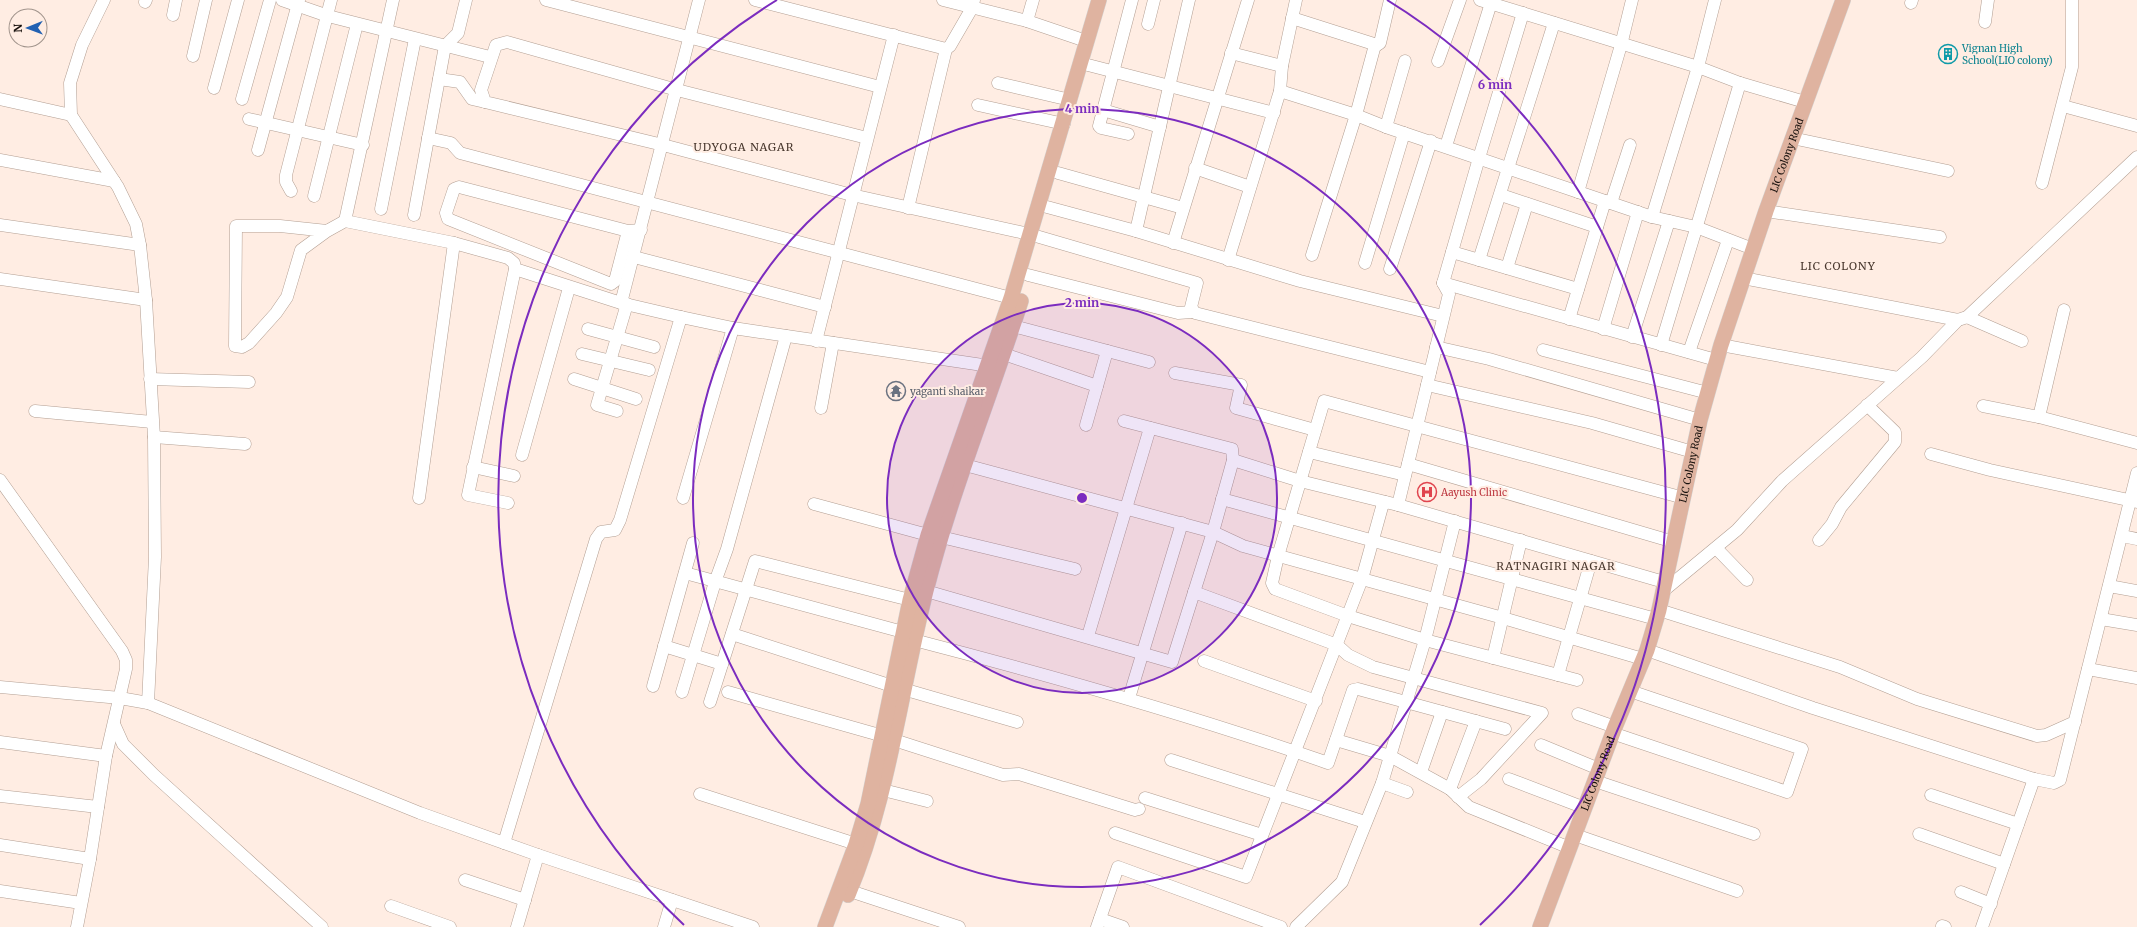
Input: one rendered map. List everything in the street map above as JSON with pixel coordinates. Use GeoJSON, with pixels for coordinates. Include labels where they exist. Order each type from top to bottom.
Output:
{"type":"FeatureCollection","features":[{"type":"Feature","properties":{"kind":"main road"},"geometry":{"type":"LineString","coordinates":[[908,636],[926,591],[935,536],[997,362],[1013,326],[1028,275],[1034,236],[1086,41],[1099,0]]}},
{"type":"Feature","properties":{"kind":"main road"},"geometry":{"type":"LineString","coordinates":[[835,927],[869,839],[883,790],[889,738],[908,636],[910,600],[965,465],[997,362],[1011,298],[1034,236],[1047,207],[1108,0]]}},
{"type":"Feature","properties":{"kind":"main road","name":"LIC Colony Road"},"geometry":{"type":"LineString","coordinates":[[1540,927],[1614,730],[1645,655],[1658,615],[1700,420],[1716,360],[1804,102],[1843,0]]}},
{"type":"Feature","properties":{"kind":"main road"},"geometry":{"type":"LineString","coordinates":[[825,927],[856,844],[889,738]]}},
{"type":"Feature","properties":{"kind":"street"},"geometry":{"type":"LineString","coordinates":[[104,0],[82,45],[70,83],[71,115],[114,181],[136,224],[140,245],[146,300],[154,437],[155,557],[148,703]]}},
{"type":"Feature","properties":{"kind":"street"},"geometry":{"type":"LineString","coordinates":[[172,15],[176,0]]}},
{"type":"Feature","properties":{"kind":"street"},"geometry":{"type":"LineString","coordinates":[[193,56],[206,0]]}},
{"type":"Feature","properties":{"kind":"street"},"geometry":{"type":"LineString","coordinates":[[214,88],[238,0]]}},
{"type":"Feature","properties":{"kind":"street"},"geometry":{"type":"LineString","coordinates":[[242,99],[270,0]]}},
{"type":"Feature","properties":{"kind":"street"},"geometry":{"type":"LineString","coordinates":[[282,0],[299,3],[328,16],[357,24],[490,57]]}},
{"type":"Feature","properties":{"kind":"street"},"geometry":{"type":"LineString","coordinates":[[291,191],[286,182],[286,174],[331,0]]}},
{"type":"Feature","properties":{"kind":"street"},"geometry":{"type":"LineString","coordinates":[[345,221],[363,145],[393,0]]}},
{"type":"Feature","properties":{"kind":"street"},"geometry":{"type":"LineString","coordinates":[[414,215],[445,46],[458,33],[466,0]]}},
{"type":"Feature","properties":{"kind":"street"},"geometry":{"type":"LineString","coordinates":[[546,0],[880,86]]}},
{"type":"Feature","properties":{"kind":"street"},"geometry":{"type":"LineString","coordinates":[[617,411],[597,405],[618,336],[634,256],[699,0]]}},
{"type":"Feature","properties":{"kind":"street"},"geometry":{"type":"LineString","coordinates":[[755,0],[946,49]]}},
{"type":"Feature","properties":{"kind":"street"},"geometry":{"type":"LineString","coordinates":[[943,0],[973,4],[1086,41]]}},
{"type":"Feature","properties":{"kind":"street"},"geometry":{"type":"LineString","coordinates":[[1027,21],[1033,0]]}},
{"type":"Feature","properties":{"kind":"street"},"geometry":{"type":"LineString","coordinates":[[1128,134],[1101,128],[1099,126],[1112,70],[1132,0]]}},
{"type":"Feature","properties":{"kind":"street"},"geometry":{"type":"LineString","coordinates":[[1148,24],[1154,0]]}},
{"type":"Feature","properties":{"kind":"street"},"geometry":{"type":"LineString","coordinates":[[1136,231],[1189,0]]}},
{"type":"Feature","properties":{"kind":"street"},"geometry":{"type":"LineString","coordinates":[[1173,243],[1248,0]]}},
{"type":"Feature","properties":{"kind":"street"},"geometry":{"type":"LineString","coordinates":[[1228,260],[1280,91],[1282,66],[1296,0]]}},
{"type":"Feature","properties":{"kind":"street"},"geometry":{"type":"LineString","coordinates":[[1292,18],[1375,44],[1380,43],[1390,0]]}},
{"type":"Feature","properties":{"kind":"street"},"geometry":{"type":"LineString","coordinates":[[1438,61],[1460,0]]}},
{"type":"Feature","properties":{"kind":"street"},"geometry":{"type":"LineString","coordinates":[[1578,192],[1621,44],[1632,0]]}},
{"type":"Feature","properties":{"kind":"street"},"geometry":{"type":"LineString","coordinates":[[1652,217],[1698,67],[1715,0]]}},
{"type":"Feature","properties":{"kind":"street"},"geometry":{"type":"LineString","coordinates":[[1985,22],[1988,0]]}},
{"type":"Feature","properties":{"kind":"street"},"geometry":{"type":"LineString","coordinates":[[2042,183],[2072,67],[2072,0]]}},
{"type":"Feature","properties":{"kind":"street"},"geometry":{"type":"LineString","coordinates":[[1446,146],[1486,2],[1698,67],[1740,83],[1804,102]]}},
{"type":"Feature","properties":{"kind":"street"},"geometry":{"type":"LineString","coordinates":[[258,150],[299,3]]}},
{"type":"Feature","properties":{"kind":"street"},"geometry":{"type":"LineString","coordinates":[[908,208],[946,49],[950,46],[973,4]]}},
{"type":"Feature","properties":{"kind":"street"},"geometry":{"type":"LineString","coordinates":[[1398,505],[1449,294],[1443,283],[1479,158],[1524,14]]}},
{"type":"Feature","properties":{"kind":"street"},"geometry":{"type":"LineString","coordinates":[[1479,260],[1501,195],[1554,22]]}},
{"type":"Feature","properties":{"kind":"street"},"geometry":{"type":"LineString","coordinates":[[314,196],[357,24]]}},
{"type":"Feature","properties":{"kind":"street"},"geometry":{"type":"LineString","coordinates":[[816,340],[894,35]]}},
{"type":"Feature","properties":{"kind":"street"},"geometry":{"type":"LineString","coordinates":[[381,209],[415,39]]}},
{"type":"Feature","properties":{"kind":"street"},"geometry":{"type":"LineString","coordinates":[[485,102],[480,90],[490,57],[496,45],[507,42],[677,90],[867,138]]}},
{"type":"Feature","properties":{"kind":"street"},"geometry":{"type":"LineString","coordinates":[[1312,255],[1356,115],[1375,44]]}},
{"type":"Feature","properties":{"kind":"street"},"geometry":{"type":"LineString","coordinates":[[1231,53],[1282,66]]}},
{"type":"Feature","properties":{"kind":"street"},"geometry":{"type":"LineString","coordinates":[[1386,127],[1405,61]]}},
{"type":"Feature","properties":{"kind":"street"},"geometry":{"type":"LineString","coordinates":[[1088,65],[1274,113]]}},
{"type":"Feature","properties":{"kind":"street"},"geometry":{"type":"LineString","coordinates":[[439,79],[460,82],[472,99],[663,145],[852,195],[1034,236],[1197,283],[1190,307],[1192,312]]}},
{"type":"Feature","properties":{"kind":"street"},"geometry":{"type":"LineString","coordinates":[[998,83],[1070,100]]}},
{"type":"Feature","properties":{"kind":"street"},"geometry":{"type":"LineString","coordinates":[[1661,344],[1740,83]]}},
{"type":"Feature","properties":{"kind":"street"},"geometry":{"type":"LineString","coordinates":[[1280,91],[1356,115],[1386,127],[1446,146],[1509,169],[1652,217],[1696,227],[1753,249]]}},
{"type":"Feature","properties":{"kind":"street"},"geometry":{"type":"LineString","coordinates":[[0,99],[71,115]]}},
{"type":"Feature","properties":{"kind":"street"},"geometry":{"type":"LineString","coordinates":[[978,106],[1064,124]]}},
{"type":"Feature","properties":{"kind":"street"},"geometry":{"type":"LineString","coordinates":[[2063,106],[2137,126]]}},
{"type":"Feature","properties":{"kind":"street"},"geometry":{"type":"LineString","coordinates":[[1103,110],[1160,127]]}},
{"type":"Feature","properties":{"kind":"street"},"geometry":{"type":"LineString","coordinates":[[248,119],[363,145]]}},
{"type":"Feature","properties":{"kind":"street"},"geometry":{"type":"LineString","coordinates":[[1365,263],[1404,133]]}},
{"type":"Feature","properties":{"kind":"street"},"geometry":{"type":"LineString","coordinates":[[428,138],[451,143],[460,153],[838,251],[1011,298]]}},
{"type":"Feature","properties":{"kind":"street"},"geometry":{"type":"LineString","coordinates":[[1792,138],[1948,171]]}},
{"type":"Feature","properties":{"kind":"street"},"geometry":{"type":"LineString","coordinates":[[1390,268],[1431,141]]}},
{"type":"Feature","properties":{"kind":"street"},"geometry":{"type":"LineString","coordinates":[[1569,319],[1597,227],[1630,145]]}},
{"type":"Feature","properties":{"kind":"street"},"geometry":{"type":"LineString","coordinates":[[1233,460],[1300,481],[1398,505],[1520,540],[1591,561],[1663,587],[1716,548],[1737,530],[1782,481],[1922,357],[1962,318],[2137,157]]}},
{"type":"Feature","properties":{"kind":"street"},"geometry":{"type":"LineString","coordinates":[[0,160],[114,181]]}},
{"type":"Feature","properties":{"kind":"street"},"geometry":{"type":"LineString","coordinates":[[1195,168],[1250,187]]}},
{"type":"Feature","properties":{"kind":"street"},"geometry":{"type":"LineString","coordinates":[[1058,173],[1183,208]]}},
{"type":"Feature","properties":{"kind":"street"},"geometry":{"type":"LineString","coordinates":[[628,231],[616,281],[611,284],[448,219],[446,213],[454,190],[459,187],[628,231],[641,230]]}},
{"type":"Feature","properties":{"kind":"street"},"geometry":{"type":"LineString","coordinates":[[1501,195],[1597,227]]}},
{"type":"Feature","properties":{"kind":"street"},"geometry":{"type":"LineString","coordinates":[[1507,268],[1527,204]]}},
{"type":"Feature","properties":{"kind":"street"},"geometry":{"type":"LineString","coordinates":[[1047,207],[1136,231],[1228,260],[1300,280],[1443,316]]}},
{"type":"Feature","properties":{"kind":"street"},"geometry":{"type":"LineString","coordinates":[[1766,211],[1940,237]]}},
{"type":"Feature","properties":{"kind":"street"},"geometry":{"type":"LineString","coordinates":[[1603,329],[1638,212]]}},
{"type":"Feature","properties":{"kind":"street"},"geometry":{"type":"LineString","coordinates":[[327,231],[280,226],[236,226],[235,346],[242,347],[249,343],[276,313],[287,297],[301,250],[327,231],[345,221],[454,243],[508,258],[514,263],[515,269],[468,495],[508,503]]}},
{"type":"Feature","properties":{"kind":"street"},"geometry":{"type":"LineString","coordinates":[[1632,337],[1669,221]]}},
{"type":"Feature","properties":{"kind":"street"},"geometry":{"type":"LineString","coordinates":[[0,225],[140,245]]}},
{"type":"Feature","properties":{"kind":"street"},"geometry":{"type":"LineString","coordinates":[[1689,352],[1728,240]]}},
{"type":"Feature","properties":{"kind":"street"},"geometry":{"type":"LineString","coordinates":[[419,498],[454,243]]}},
{"type":"Feature","properties":{"kind":"street"},"geometry":{"type":"LineString","coordinates":[[1452,252],[1578,289]]}},
{"type":"Feature","properties":{"kind":"street"},"geometry":{"type":"LineString","coordinates":[[634,256],[824,307]]}},
{"type":"Feature","properties":{"kind":"street"},"geometry":{"type":"LineString","coordinates":[[515,269],[569,288],[624,304],[733,328],[833,343],[997,362],[1097,386]]}},
{"type":"Feature","properties":{"kind":"street"},"geometry":{"type":"LineString","coordinates":[[1028,275],[1178,313],[1192,312],[1430,372]]}},
{"type":"Feature","properties":{"kind":"street"},"geometry":{"type":"LineString","coordinates":[[1743,278],[1962,318],[2022,341]]}},
{"type":"Feature","properties":{"kind":"street"},"geometry":{"type":"LineString","coordinates":[[0,279],[146,300]]}},
{"type":"Feature","properties":{"kind":"street"},"geometry":{"type":"LineString","coordinates":[[1443,283],[1716,360]]}},
{"type":"Feature","properties":{"kind":"street"},"geometry":{"type":"LineString","coordinates":[[522,455],[569,288]]}},
{"type":"Feature","properties":{"kind":"street"},"geometry":{"type":"LineString","coordinates":[[2039,417],[2064,310]]}},
{"type":"Feature","properties":{"kind":"street"},"geometry":{"type":"LineString","coordinates":[[504,843],[596,539],[601,532],[615,530],[620,520],[681,317]]}},
{"type":"Feature","properties":{"kind":"street"},"geometry":{"type":"LineString","coordinates":[[1013,326],[1149,362]]}},
{"type":"Feature","properties":{"kind":"street"},"geometry":{"type":"LineString","coordinates":[[683,498],[733,328]]}},
{"type":"Feature","properties":{"kind":"street"},"geometry":{"type":"LineString","coordinates":[[588,329],[654,347]]}},
{"type":"Feature","properties":{"kind":"street"},"geometry":{"type":"LineString","coordinates":[[682,692],[715,582],[727,549],[786,336]]}},
{"type":"Feature","properties":{"kind":"street"},"geometry":{"type":"LineString","coordinates":[[821,408],[833,343]]}},
{"type":"Feature","properties":{"kind":"street"},"geometry":{"type":"LineString","coordinates":[[1721,345],[1898,378]]}},
{"type":"Feature","properties":{"kind":"street"},"geometry":{"type":"LineString","coordinates":[[1436,347],[1489,359],[1700,420]]}},
{"type":"Feature","properties":{"kind":"street"},"geometry":{"type":"LineString","coordinates":[[1542,350],[1708,394]]}},
{"type":"Feature","properties":{"kind":"street"},"geometry":{"type":"LineString","coordinates":[[1086,425],[1107,351]]}},
{"type":"Feature","properties":{"kind":"street"},"geometry":{"type":"LineString","coordinates":[[582,354],[649,370]]}},
{"type":"Feature","properties":{"kind":"street"},"geometry":{"type":"LineString","coordinates":[[1175,373],[1241,385],[1236,408],[1315,430]]}},
{"type":"Feature","properties":{"kind":"street"},"geometry":{"type":"LineString","coordinates":[[150,379],[249,382]]}},
{"type":"Feature","properties":{"kind":"street"},"geometry":{"type":"LineString","coordinates":[[574,379],[636,399]]}},
{"type":"Feature","properties":{"kind":"street"},"geometry":{"type":"LineString","coordinates":[[1427,385],[1592,423],[1693,452]]}},
{"type":"Feature","properties":{"kind":"street"},"geometry":{"type":"LineString","coordinates":[[1577,680],[1425,640],[1348,616],[1275,589],[1272,583],[1278,556],[1324,402],[1417,425],[1684,498]]}},
{"type":"Feature","properties":{"kind":"street"},"geometry":{"type":"LineString","coordinates":[[1819,540],[1832,524],[1842,507],[1896,442],[1895,432],[1867,406]]}},
{"type":"Feature","properties":{"kind":"street"},"geometry":{"type":"LineString","coordinates":[[1983,406],[2039,417],[2137,443]]}},
{"type":"Feature","properties":{"kind":"street"},"geometry":{"type":"LineString","coordinates":[[35,411],[152,422]]}},
{"type":"Feature","properties":{"kind":"street"},"geometry":{"type":"LineString","coordinates":[[926,591],[1088,636],[1172,662],[1213,532],[1233,460],[1232,449],[1124,421]]}},
{"type":"Feature","properties":{"kind":"street"},"geometry":{"type":"LineString","coordinates":[[1088,636],[1150,428]]}},
{"type":"Feature","properties":{"kind":"street"},"geometry":{"type":"LineString","coordinates":[[154,437],[245,444]]}},
{"type":"Feature","properties":{"kind":"street"},"geometry":{"type":"LineString","coordinates":[[1309,452],[1407,470],[1674,542]]}},
{"type":"Feature","properties":{"kind":"street"},"geometry":{"type":"LineString","coordinates":[[1931,454],[1990,470],[2134,501]]}},
{"type":"Feature","properties":{"kind":"street"},"geometry":{"type":"LineString","coordinates":[[965,465],[1182,523],[1213,532],[1243,546],[1569,638],[1645,655],[2034,779],[2054,783],[2060,780],[2122,536],[2134,501],[2137,473]]}},
{"type":"Feature","properties":{"kind":"street"},"geometry":{"type":"LineString","coordinates":[[473,467],[514,476]]}},
{"type":"Feature","properties":{"kind":"street"},"geometry":{"type":"LineString","coordinates":[[0,480],[122,651],[126,660],[125,699],[114,724],[106,756],[90,859],[77,927]]}},
{"type":"Feature","properties":{"kind":"street"},"geometry":{"type":"LineString","coordinates":[[1222,499],[1580,598],[1658,615],[1840,667],[1916,699],[2037,736],[2046,735],[2075,722]]}},
{"type":"Feature","properties":{"kind":"street"},"geometry":{"type":"LineString","coordinates":[[1115,833],[1246,877],[1316,701],[1362,579],[1382,507],[1385,502]]}},
{"type":"Feature","properties":{"kind":"street"},"geometry":{"type":"LineString","coordinates":[[814,504],[935,536],[1075,569]]}},
{"type":"Feature","properties":{"kind":"street"},"geometry":{"type":"LineString","coordinates":[[1296,927],[1342,882],[1382,783],[1425,640],[1454,521]]}},
{"type":"Feature","properties":{"kind":"street"},"geometry":{"type":"LineString","coordinates":[[1129,698],[1182,523]]}},
{"type":"Feature","properties":{"kind":"street"},"geometry":{"type":"LineString","coordinates":[[2122,536],[2137,539]]}},
{"type":"Feature","properties":{"kind":"street"},"geometry":{"type":"LineString","coordinates":[[1493,658],[1520,540]]}},
{"type":"Feature","properties":{"kind":"street"},"geometry":{"type":"LineString","coordinates":[[653,686],[693,543]]}},
{"type":"Feature","properties":{"kind":"street"},"geometry":{"type":"LineString","coordinates":[[1716,548],[1747,580]]}},
{"type":"Feature","properties":{"kind":"street"},"geometry":{"type":"LineString","coordinates":[[710,702],[755,561],[910,600]]}},
{"type":"Feature","properties":{"kind":"street"},"geometry":{"type":"LineString","coordinates":[[1558,675],[1591,561]]}},
{"type":"Feature","properties":{"kind":"street"},"geometry":{"type":"LineString","coordinates":[[685,573],[1129,698],[1328,762],[1353,690],[1358,689],[1505,729]]}},
{"type":"Feature","properties":{"kind":"street"},"geometry":{"type":"LineString","coordinates":[[2109,586],[2137,591]]}},
{"type":"Feature","properties":{"kind":"street"},"geometry":{"type":"LineString","coordinates":[[1194,592],[1337,645],[1348,655],[1362,663],[1542,713],[1481,779],[1454,793]]}},
{"type":"Feature","properties":{"kind":"street"},"geometry":{"type":"LineString","coordinates":[[2101,619],[2137,625]]}},
{"type":"Feature","properties":{"kind":"street"},"geometry":{"type":"LineString","coordinates":[[732,634],[898,687],[1017,722]]}},
{"type":"Feature","properties":{"kind":"street"},"geometry":{"type":"LineString","coordinates":[[664,646],[722,664]]}},
{"type":"Feature","properties":{"kind":"street"},"geometry":{"type":"LineString","coordinates":[[1204,661],[1316,701]]}},
{"type":"Feature","properties":{"kind":"street"},"geometry":{"type":"LineString","coordinates":[[2088,669],[2137,678]]}},
{"type":"Feature","properties":{"kind":"street"},"geometry":{"type":"LineString","coordinates":[[0,688],[125,699],[148,703],[420,813],[538,855],[753,927]]}},
{"type":"Feature","properties":{"kind":"street"},"geometry":{"type":"LineString","coordinates":[[1578,714],[1614,730],[1787,792],[1802,749],[1630,691]]}},
{"type":"Feature","properties":{"kind":"street"},"geometry":{"type":"LineString","coordinates":[[728,692],[889,738],[1003,775],[1020,774],[1135,810],[1139,809]]}},
{"type":"Feature","properties":{"kind":"street"},"geometry":{"type":"LineString","coordinates":[[1421,772],[1442,712]]}},
{"type":"Feature","properties":{"kind":"street"},"geometry":{"type":"LineString","coordinates":[[1454,793],[1476,721]]}},
{"type":"Feature","properties":{"kind":"street"},"geometry":{"type":"LineString","coordinates":[[114,724],[123,744],[154,776],[322,927]]}},
{"type":"Feature","properties":{"kind":"street"},"geometry":{"type":"LineString","coordinates":[[1336,740],[1390,756],[1421,772],[1454,793],[1468,807],[1572,841],[1737,891]]}},
{"type":"Feature","properties":{"kind":"street"},"geometry":{"type":"LineString","coordinates":[[0,742],[106,756]]}},
{"type":"Feature","properties":{"kind":"street"},"geometry":{"type":"LineString","coordinates":[[1542,745],[1597,775],[1754,834]]}},
{"type":"Feature","properties":{"kind":"street"},"geometry":{"type":"LineString","coordinates":[[1171,760],[1279,793],[1365,822]]}},
{"type":"Feature","properties":{"kind":"street"},"geometry":{"type":"LineString","coordinates":[[1509,779],[1585,808]]}},
{"type":"Feature","properties":{"kind":"street"},"geometry":{"type":"LineString","coordinates":[[1982,927],[2034,779]]}},
{"type":"Feature","properties":{"kind":"street"},"geometry":{"type":"LineString","coordinates":[[1382,783],[1406,792]]}},
{"type":"Feature","properties":{"kind":"street"},"geometry":{"type":"LineString","coordinates":[[883,790],[927,801]]}},
{"type":"Feature","properties":{"kind":"street"},"geometry":{"type":"LineString","coordinates":[[700,794],[856,844]]}},
{"type":"Feature","properties":{"kind":"street"},"geometry":{"type":"LineString","coordinates":[[1931,795],[2018,824]]}},
{"type":"Feature","properties":{"kind":"street"},"geometry":{"type":"LineString","coordinates":[[0,796],[98,807]]}},
{"type":"Feature","properties":{"kind":"street"},"geometry":{"type":"LineString","coordinates":[[1145,798],[1262,835]]}},
{"type":"Feature","properties":{"kind":"street"},"geometry":{"type":"LineString","coordinates":[[1919,834],[2004,864]]}},
{"type":"Feature","properties":{"kind":"street"},"geometry":{"type":"LineString","coordinates":[[0,845],[90,859]]}},
{"type":"Feature","properties":{"kind":"street"},"geometry":{"type":"LineString","coordinates":[[518,927],[538,855]]}},
{"type":"Feature","properties":{"kind":"street"},"geometry":{"type":"LineString","coordinates":[[1123,927],[1098,923],[1118,867],[1281,927]]}},
{"type":"Feature","properties":{"kind":"street"},"geometry":{"type":"LineString","coordinates":[[465,880],[525,900]]}},
{"type":"Feature","properties":{"kind":"street"},"geometry":{"type":"LineString","coordinates":[[0,891],[81,903]]}},
{"type":"Feature","properties":{"kind":"street"},"geometry":{"type":"LineString","coordinates":[[850,891],[959,927]]}},
{"type":"Feature","properties":{"kind":"street"},"geometry":{"type":"LineString","coordinates":[[1962,892],[1991,904]]}},
{"type":"Feature","properties":{"kind":"street"},"geometry":{"type":"LineString","coordinates":[[664,927],[672,900]]}},
{"type":"Feature","properties":{"kind":"street"},"geometry":{"type":"LineString","coordinates":[[391,906],[450,927]]}},
{"type":"Feature","properties":{"kind":"place","name":"Vignan High School(LIO colony)"},"geometry":{"type":"Point","coordinates":[1948,54]}},
{"type":"Feature","properties":{"kind":"place","name":"yaganti shaikar"},"geometry":{"type":"Point","coordinates":[896,391]}},
{"type":"Feature","properties":{"kind":"place","name":"Aayush Clinic"},"geometry":{"type":"Point","coordinates":[1427,492]}},
{"type":"Feature","properties":{"kind":"district","name":"UDYOGA NAGAR"},"geometry":{"type":"Point","coordinates":[744,147]}},
{"type":"Feature","properties":{"kind":"district","name":"LIC COLONY"},"geometry":{"type":"Point","coordinates":[1838,266]}},
{"type":"Feature","properties":{"kind":"district","name":"RATNAGIRI NAGAR"},"geometry":{"type":"Point","coordinates":[1556,566]}}]}
